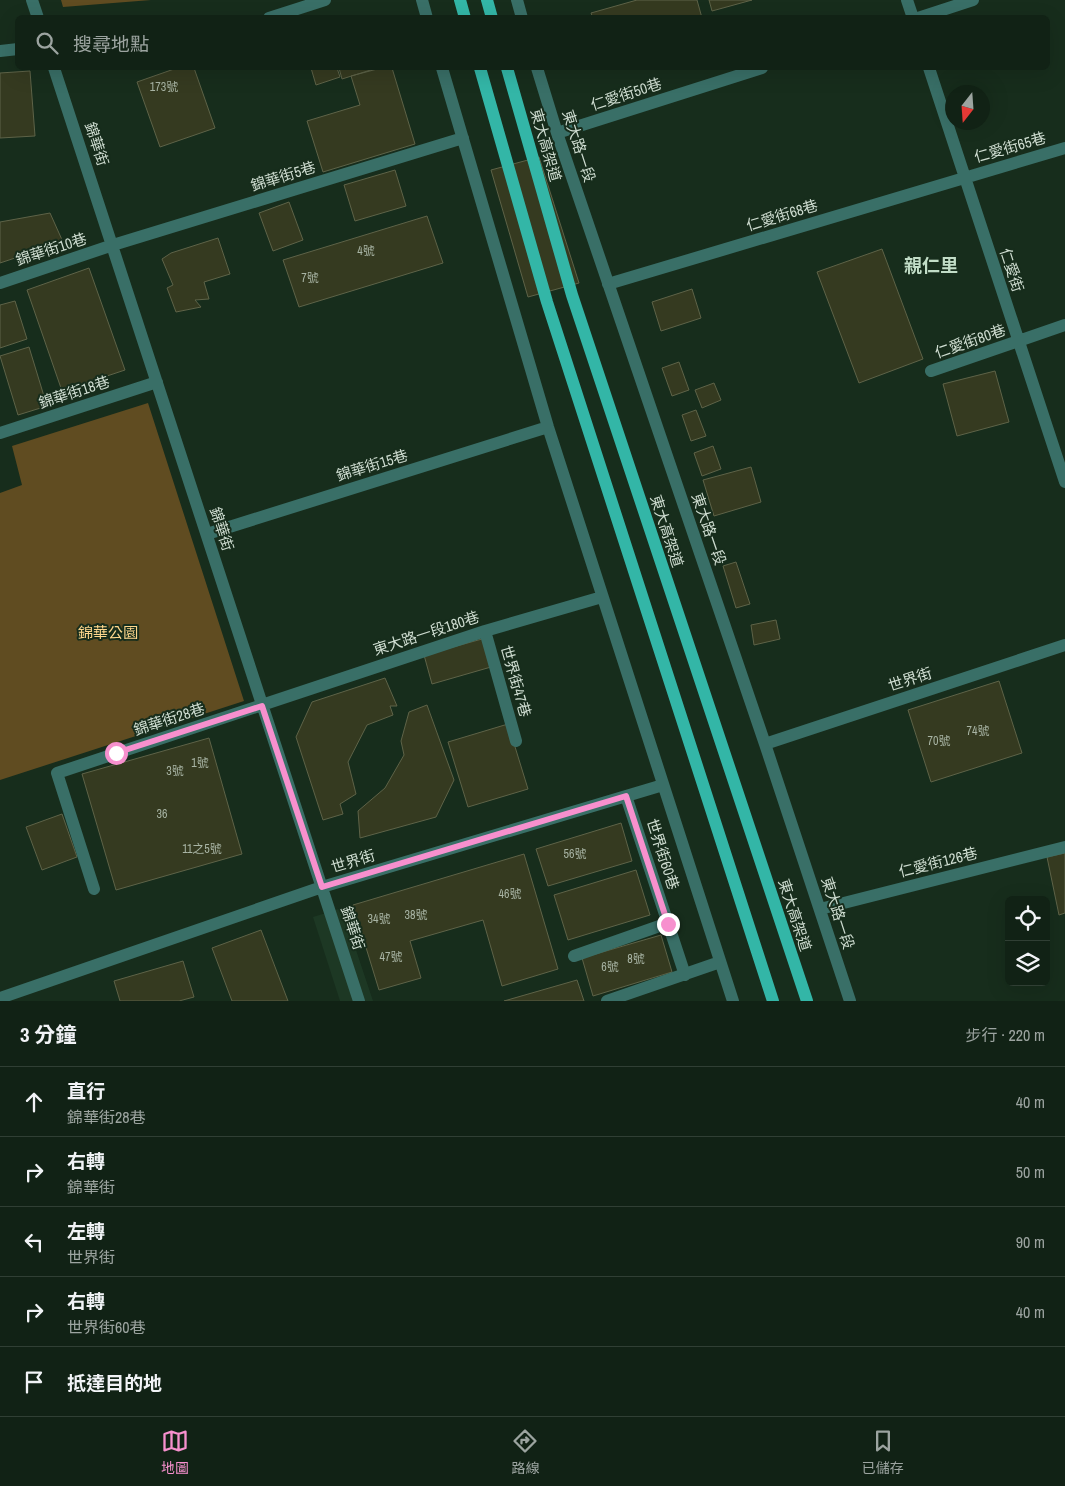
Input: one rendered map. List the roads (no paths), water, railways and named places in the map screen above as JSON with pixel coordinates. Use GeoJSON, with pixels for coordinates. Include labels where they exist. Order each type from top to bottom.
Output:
{"type":"FeatureCollection","features":[{"type":"Feature","properties":{"kind":"main road"},"geometry":{"type":"LineString","coordinates":[[460,0],[465,15]]}},
{"type":"Feature","properties":{"kind":"main road"},"geometry":{"type":"LineString","coordinates":[[488,0],[491,15]]}},
{"type":"Feature","properties":{"kind":"main road"},"geometry":{"type":"LineString","coordinates":[[481,70],[547,302],[773,1001]]}},
{"type":"Feature","properties":{"kind":"main road","name":"東大高架道"},"geometry":{"type":"LineString","coordinates":[[508,70],[572,295],[807,1001]]}},
{"type":"Feature","properties":{"kind":"street"},"geometry":{"type":"LineString","coordinates":[[32,0],[37,15]]}},
{"type":"Feature","properties":{"kind":"street"},"geometry":{"type":"LineString","coordinates":[[278,15],[325,0]]}},
{"type":"Feature","properties":{"kind":"street"},"geometry":{"type":"LineString","coordinates":[[422,0],[427,15]]}},
{"type":"Feature","properties":{"kind":"street"},"geometry":{"type":"LineString","coordinates":[[517,0],[521,15]]}},
{"type":"Feature","properties":{"kind":"street"},"geometry":{"type":"LineString","coordinates":[[907,0],[912,15]]}},
{"type":"Feature","properties":{"kind":"street"},"geometry":{"type":"LineString","coordinates":[[927,15],[973,0]]}},
{"type":"Feature","properties":{"kind":"street"},"geometry":{"type":"LineString","coordinates":[[0,51],[15,50]]}},
{"type":"Feature","properties":{"kind":"street","name":"錦華街"},"geometry":{"type":"LineString","coordinates":[[55,70],[360,1001]]}},
{"type":"Feature","properties":{"kind":"street"},"geometry":{"type":"LineString","coordinates":[[443,70],[548,427],[733,1001]]}},
{"type":"Feature","properties":{"kind":"street","name":"東大路一段"},"geometry":{"type":"LineString","coordinates":[[538,70],[557,133],[765,744],[850,1001]]}},
{"type":"Feature","properties":{"kind":"street","name":"仁愛街50巷"},"geometry":{"type":"LineString","coordinates":[[557,133],[756,70]]}},
{"type":"Feature","properties":{"kind":"street","name":"仁愛街"},"geometry":{"type":"LineString","coordinates":[[930,70],[1065,482]]}},
{"type":"Feature","properties":{"kind":"street","name":"錦華街5巷"},"geometry":{"type":"LineString","coordinates":[[113,245],[463,138]]}},
{"type":"Feature","properties":{"kind":"street","name":"仁愛街65巷"},"geometry":{"type":"LineString","coordinates":[[965,177],[1065,148]]}},
{"type":"Feature","properties":{"kind":"street","name":"仁愛街68巷"},"geometry":{"type":"LineString","coordinates":[[608,284],[965,177]]}},
{"type":"Feature","properties":{"kind":"street","name":"錦華街10巷"},"geometry":{"type":"LineString","coordinates":[[0,283],[113,245]]}},
{"type":"Feature","properties":{"kind":"street","name":"仁愛街80巷"},"geometry":{"type":"LineString","coordinates":[[931,371],[1065,325]]}},
{"type":"Feature","properties":{"kind":"street","name":"錦華街18巷"},"geometry":{"type":"LineString","coordinates":[[0,433],[157,382]]}},
{"type":"Feature","properties":{"kind":"street","name":"錦華街15巷"},"geometry":{"type":"LineString","coordinates":[[207,534],[548,427]]}},
{"type":"Feature","properties":{"kind":"street","name":"東大路一段180巷"},"geometry":{"type":"LineString","coordinates":[[262,706],[485,631],[602,597]]}},
{"type":"Feature","properties":{"kind":"street","name":"世界街47巷"},"geometry":{"type":"LineString","coordinates":[[485,631],[516,740]]}},
{"type":"Feature","properties":{"kind":"street","name":"世界街"},"geometry":{"type":"LineString","coordinates":[[765,744],[1065,645]]}},
{"type":"Feature","properties":{"kind":"street","name":"錦華街28巷"},"geometry":{"type":"LineString","coordinates":[[94,889],[57,773],[262,706]]}},
{"type":"Feature","properties":{"kind":"street","name":"世界街"},"geometry":{"type":"LineString","coordinates":[[0,998],[322,887],[663,785]]}},
{"type":"Feature","properties":{"kind":"street","name":"世界街60巷"},"geometry":{"type":"LineString","coordinates":[[626,796],[685,975]]}},
{"type":"Feature","properties":{"kind":"street","name":"仁愛街126巷"},"geometry":{"type":"LineString","coordinates":[[820,909],[1065,846]]}},
{"type":"Feature","properties":{"kind":"street"},"geometry":{"type":"LineString","coordinates":[[574,956],[668,924]]}},
{"type":"Feature","properties":{"kind":"street"},"geometry":{"type":"LineString","coordinates":[[607,1001],[720,962]]}},
{"type":"Feature","properties":{"kind":"district","name":"親仁里"},"geometry":{"type":"Point","coordinates":[931,265]}},
{"type":"Feature","properties":{"kind":"park label","name":"錦華公園"},"geometry":{"type":"Point","coordinates":[108,632]}}]}
